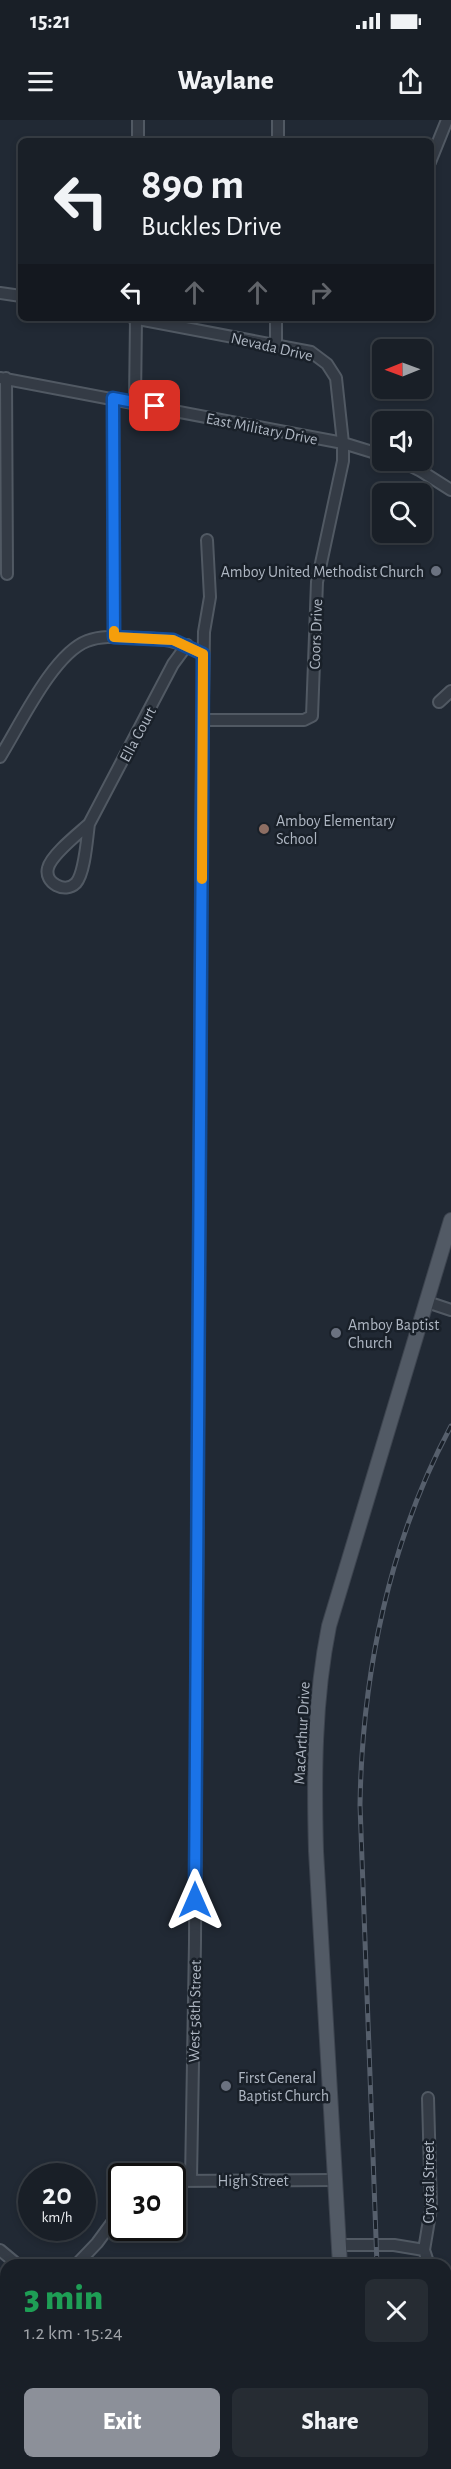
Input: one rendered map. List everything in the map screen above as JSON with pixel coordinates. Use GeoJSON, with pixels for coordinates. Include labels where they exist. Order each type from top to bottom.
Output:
{"type":"FeatureCollection","features":[{"type":"Feature","properties":{"kind":"main road","name":"MacArthur Drive"},"geometry":{"type":"LineString","coordinates":[[340,2259],[315,1819],[316,1741],[321,1665],[329,1626],[451,1221]]}},
{"type":"Feature","properties":{"kind":"street"},"geometry":{"type":"LineString","coordinates":[[138,120],[138,138]]}},
{"type":"Feature","properties":{"kind":"street"},"geometry":{"type":"LineString","coordinates":[[278,120],[278,138]]}},
{"type":"Feature","properties":{"kind":"street"},"geometry":{"type":"LineString","coordinates":[[434,152],[447,120]]}},
{"type":"Feature","properties":{"kind":"street"},"geometry":{"type":"LineString","coordinates":[[0,293],[18,296]]}},
{"type":"Feature","properties":{"kind":"street"},"geometry":{"type":"LineString","coordinates":[[135,321],[135,402]]}},
{"type":"Feature","properties":{"kind":"street","name":"Nevada Drive"},"geometry":{"type":"LineString","coordinates":[[151,321],[316,354],[333,372],[340,403],[343,443]]}},
{"type":"Feature","properties":{"kind":"street"},"geometry":{"type":"LineString","coordinates":[[276,321],[276,345]]}},
{"type":"Feature","properties":{"kind":"street"},"geometry":{"type":"LineString","coordinates":[[3,378],[7,574]]}},
{"type":"Feature","properties":{"kind":"street","name":"East Military Drive"},"geometry":{"type":"LineString","coordinates":[[3,378],[343,443],[372,452]]}},
{"type":"Feature","properties":{"kind":"street"},"geometry":{"type":"LineString","coordinates":[[113,398],[114,637]]}},
{"type":"Feature","properties":{"kind":"street","name":"Coors Drive"},"geometry":{"type":"LineString","coordinates":[[203,720],[304,720],[312,716],[316,582],[343,461],[343,443]]}},
{"type":"Feature","properties":{"kind":"street"},"geometry":{"type":"LineString","coordinates":[[422,471],[451,490]]}},
{"type":"Feature","properties":{"kind":"street","name":"West 58th Street"},"geometry":{"type":"LineString","coordinates":[[191,2180],[195,1942],[203,654],[210,597],[207,540]]}},
{"type":"Feature","properties":{"kind":"street"},"geometry":{"type":"LineString","coordinates":[[0,757],[62,658],[74,647],[87,641],[114,637],[164,638],[187,645],[203,654]]}},
{"type":"Feature","properties":{"kind":"street","name":"Ella Court"},"geometry":{"type":"LineString","coordinates":[[89,824],[84,860],[78,881],[71,886],[59,887],[50,880],[47,872],[49,865],[89,824],[173,664],[187,645]]}},
{"type":"Feature","properties":{"kind":"street"},"geometry":{"type":"LineString","coordinates":[[439,702],[451,691]]}},
{"type":"Feature","properties":{"kind":"street"},"geometry":{"type":"LineString","coordinates":[[427,1302],[451,1310]]}},
{"type":"Feature","properties":{"kind":"street","name":"Crystal Street"},"geometry":{"type":"LineString","coordinates":[[427,2259],[424,2250],[430,2208],[428,2098]]}},
{"type":"Feature","properties":{"kind":"street","name":"High Street"},"geometry":{"type":"LineString","coordinates":[[186,2180],[334,2180]]}},
{"type":"Feature","properties":{"kind":"street"},"geometry":{"type":"LineString","coordinates":[[82,2259],[108,2228]]}},
{"type":"Feature","properties":{"kind":"street"},"geometry":{"type":"LineString","coordinates":[[339,2245],[394,2245],[424,2250]]}},
{"type":"Feature","properties":{"kind":"railway"},"geometry":{"type":"LineString","coordinates":[[377,2259],[360,1805],[366,1707],[373,1658],[395,1562],[429,1470],[451,1426]]}},
{"type":"Feature","properties":{"kind":"slow traffic"},"geometry":{"type":"LineString","coordinates":[[114,631],[114,637],[173,640],[203,654],[202,879]]}},
{"type":"Feature","properties":{"kind":"place","name":"Amboy United Methodist Church"},"geometry":{"type":"Point","coordinates":[436,571]}},
{"type":"Feature","properties":{"kind":"place","name":"Amboy Elementary School"},"geometry":{"type":"Point","coordinates":[264,829]}},
{"type":"Feature","properties":{"kind":"place","name":"Amboy Baptist Church"},"geometry":{"type":"Point","coordinates":[336,1333]}},
{"type":"Feature","properties":{"kind":"place","name":"First General Baptist Church"},"geometry":{"type":"Point","coordinates":[226,2086]}},
{"type":"Feature","properties":{"kind":"route"},"geometry":{"type":"LineString","coordinates":[[155,406],[113,398],[114,637],[164,638],[187,645],[203,654],[195,1900]]}}]}
